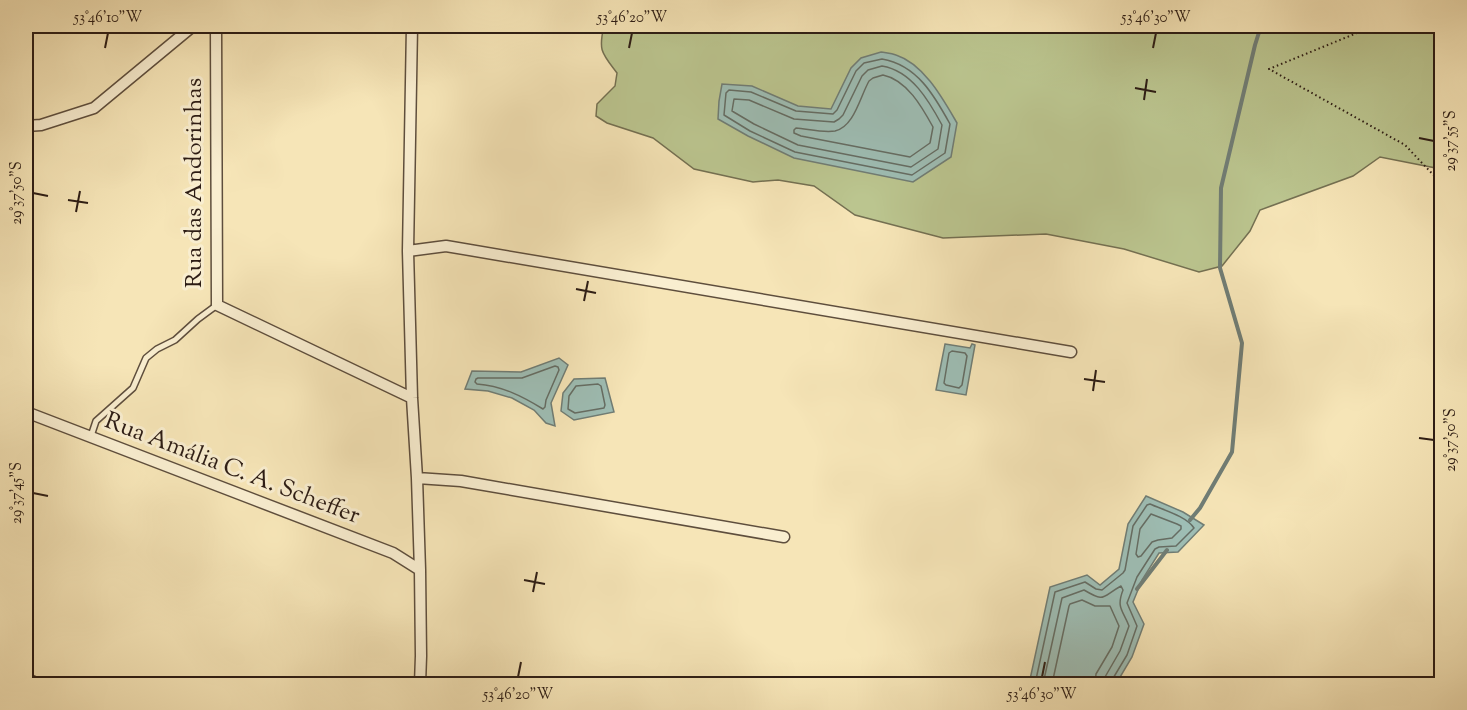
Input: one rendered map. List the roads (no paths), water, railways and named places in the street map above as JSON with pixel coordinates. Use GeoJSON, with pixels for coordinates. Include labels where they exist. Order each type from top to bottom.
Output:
{"type":"FeatureCollection","features":[{"type":"Feature","properties":{"kind":"street"},"geometry":{"type":"LineString","coordinates":[[26,126],[41,124],[94,108],[193,26]]}},
{"type":"Feature","properties":{"kind":"street","name":"Rua das Andorinhas"},"geometry":{"type":"LineString","coordinates":[[216,26],[217,304],[412,398]]}},
{"type":"Feature","properties":{"kind":"street"},"geometry":{"type":"LineString","coordinates":[[412,26],[408,251],[420,570],[420,684]]}},
{"type":"Feature","properties":{"kind":"street"},"geometry":{"type":"LineString","coordinates":[[408,251],[447,246],[1071,352]]}},
{"type":"Feature","properties":{"kind":"street","name":"Rua Amália C. A. Scheffer"},"geometry":{"type":"LineString","coordinates":[[26,412],[393,553],[420,570]]}},
{"type":"Feature","properties":{"kind":"street"},"geometry":{"type":"LineString","coordinates":[[417,478],[461,482],[784,537]]}},
{"type":"Feature","properties":{"kind":"street"},"geometry":{"type":"LineString","coordinates":[[26,678],[38,684]]}},
{"type":"Feature","properties":{"kind":"lane"},"geometry":{"type":"LineString","coordinates":[[90,437],[96,421],[133,388],[146,358],[157,349],[176,340],[217,304]]}},
{"type":"Feature","properties":{"kind":"water"},"geometry":{"type":"Polygon","coordinates":[[[881,52],[906,60],[924,74],[957,123],[951,157],[913,182],[794,158],[718,119],[722,84],[752,86],[798,106],[831,109],[851,68],[861,58],[881,52]]]}},
{"type":"Feature","properties":{"kind":"water"},"geometry":{"type":"Polygon","coordinates":[[[945,344],[970,348],[972,344],[975,345],[966,395],[936,390],[945,344]]]}},
{"type":"Feature","properties":{"kind":"water"},"geometry":{"type":"Polygon","coordinates":[[[559,358],[568,365],[551,403],[555,426],[546,423],[534,410],[512,398],[488,391],[465,389],[472,371],[521,372],[559,358]]]}},
{"type":"Feature","properties":{"kind":"water"},"geometry":{"type":"Polygon","coordinates":[[[605,378],[614,412],[574,420],[561,411],[563,393],[574,379],[605,378]]]}},
{"type":"Feature","properties":{"kind":"water"},"geometry":{"type":"Polygon","coordinates":[[[1146,496],[1183,512],[1204,525],[1178,552],[1159,553],[1142,580],[1133,602],[1144,624],[1132,657],[1116,684],[1029,684],[1050,587],[1087,575],[1100,585],[1119,569],[1128,524],[1146,496]]]}},
{"type":"Feature","properties":{"kind":"waterway"},"geometry":{"type":"LineString","coordinates":[[1190,520],[1200,508],[1232,452],[1242,343],[1220,268],[1221,188],[1261,26]]}},
{"type":"Feature","properties":{"kind":"waterway"},"geometry":{"type":"LineString","coordinates":[[1137,589],[1167,550]]}}]}
